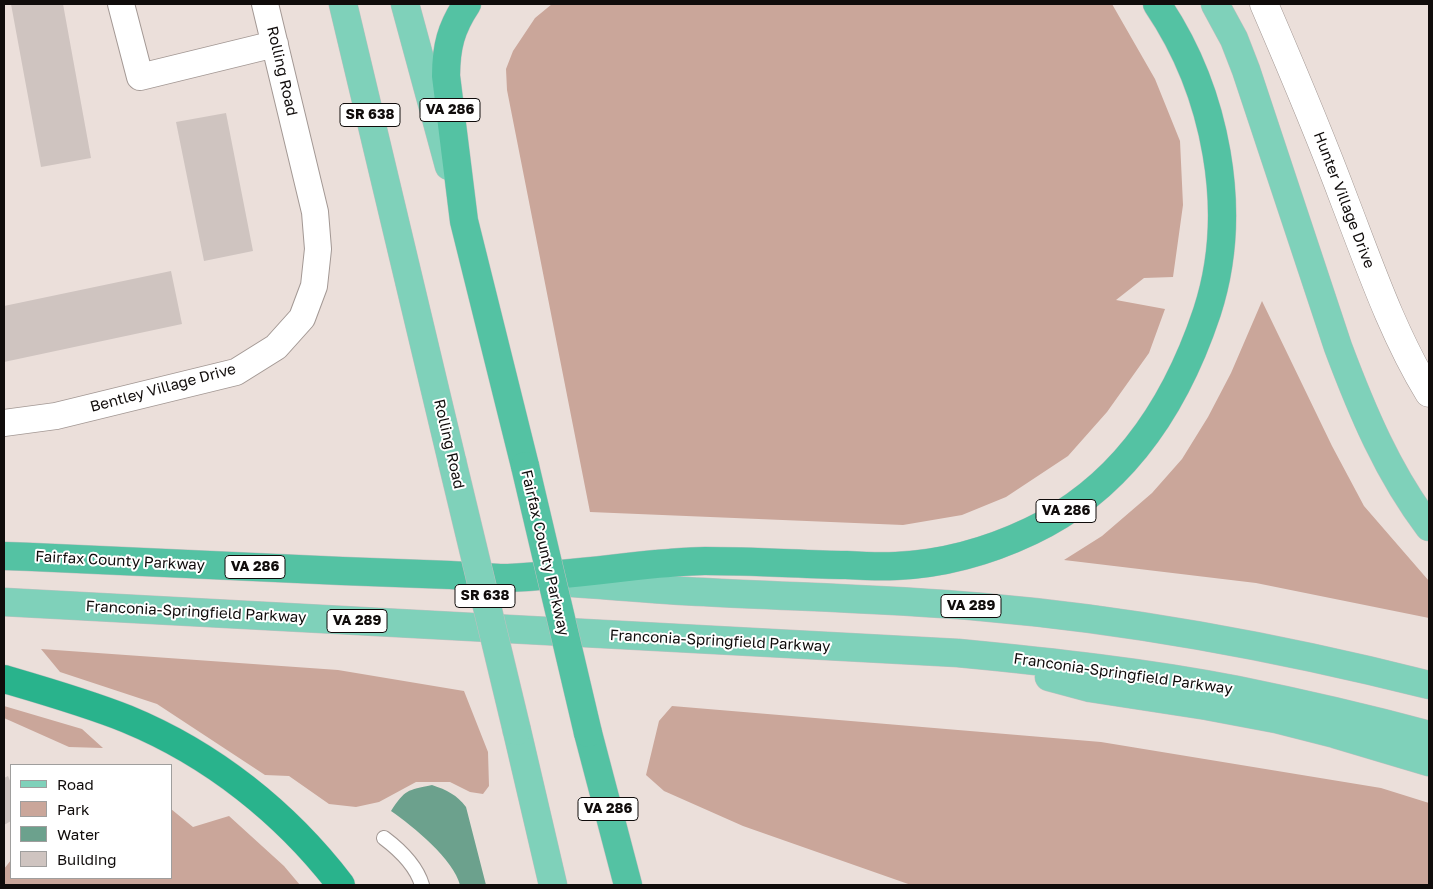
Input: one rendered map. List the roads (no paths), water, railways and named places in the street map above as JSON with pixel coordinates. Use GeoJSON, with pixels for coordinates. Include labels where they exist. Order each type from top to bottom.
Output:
{"type":"FeatureCollection","features":[{"type":"Feature","properties":{"kind":"highway","name":"VA 286"},"geometry":{"type":"LineString","coordinates":[[464,221],[446,76],[446,55],[450,36],[467,4]]}},
{"type":"Feature","properties":{"kind":"highway","name":"VA 286"},"geometry":{"type":"LineString","coordinates":[[506,578],[702,560],[896,566],[932,562],[969,554],[1010,540],[1062,514],[1092,491],[1118,468],[1140,444],[1174,392],[1200,333],[1218,268],[1222,204],[1219,169],[1213,135],[1193,71],[1177,37],[1157,4]]}},
{"type":"Feature","properties":{"kind":"highway","name":"Fairfax County Parkway"},"geometry":{"type":"LineString","coordinates":[[464,221],[525,466],[588,733],[628,885]]}},
{"type":"Feature","properties":{"kind":"highway","name":"Fairfax County Parkway"},"geometry":{"type":"LineString","coordinates":[[4,556],[506,578]]}},
{"type":"Feature","properties":{"kind":"highway"},"geometry":{"type":"LineString","coordinates":[[4,679],[127,719],[189,750],[230,777],[283,819],[341,885]]}},
{"type":"Feature","properties":{"kind":"main road","name":"Rolling Road"},"geometry":{"type":"LineString","coordinates":[[342,4],[553,885]]}},
{"type":"Feature","properties":{"kind":"main road"},"geometry":{"type":"LineString","coordinates":[[405,4],[464,221]]}},
{"type":"Feature","properties":{"kind":"main road"},"geometry":{"type":"LineString","coordinates":[[1215,4],[1234,39],[1246,70],[1338,348],[1352,384],[1368,423],[1399,484],[1429,527]]}},
{"type":"Feature","properties":{"kind":"main road","name":"VA 289"},"geometry":{"type":"LineString","coordinates":[[506,578],[702,592],[981,607],[1069,616],[1162,628],[1345,664],[1429,685]]}},
{"type":"Feature","properties":{"kind":"main road","name":"Franconia-Springfield Parkway"},"geometry":{"type":"LineString","coordinates":[[4,602],[958,653],[1051,662],[1236,690],[1429,735]]}},
{"type":"Feature","properties":{"kind":"main road"},"geometry":{"type":"LineString","coordinates":[[958,653],[1090,688],[1207,706],[1276,720],[1336,734],[1429,762]]}},
{"type":"Feature","properties":{"kind":"street"},"geometry":{"type":"LineString","coordinates":[[122,4],[140,77],[275,44]]}},
{"type":"Feature","properties":{"kind":"street","name":"Rolling Road"},"geometry":{"type":"LineString","coordinates":[[265,4],[315,212],[318,249],[314,286]]}},
{"type":"Feature","properties":{"kind":"street","name":"Hunter Village Drive"},"geometry":{"type":"LineString","coordinates":[[1264,4],[1325,149],[1390,317],[1415,370],[1429,393]]}},
{"type":"Feature","properties":{"kind":"street","name":"Bentley Village Drive"},"geometry":{"type":"LineString","coordinates":[[4,424],[56,416],[236,372],[276,347],[302,318],[314,286]]}},
{"type":"Feature","properties":{"kind":"lane"},"geometry":{"type":"LineString","coordinates":[[384,838],[408,860],[422,885]]}},
{"type":"Feature","properties":{"kind":"water"},"geometry":{"type":"Polygon","coordinates":[[[432,785],[451,793],[466,807],[486,885],[460,885],[450,865],[432,844],[391,811],[407,792],[432,785]]]}}]}
